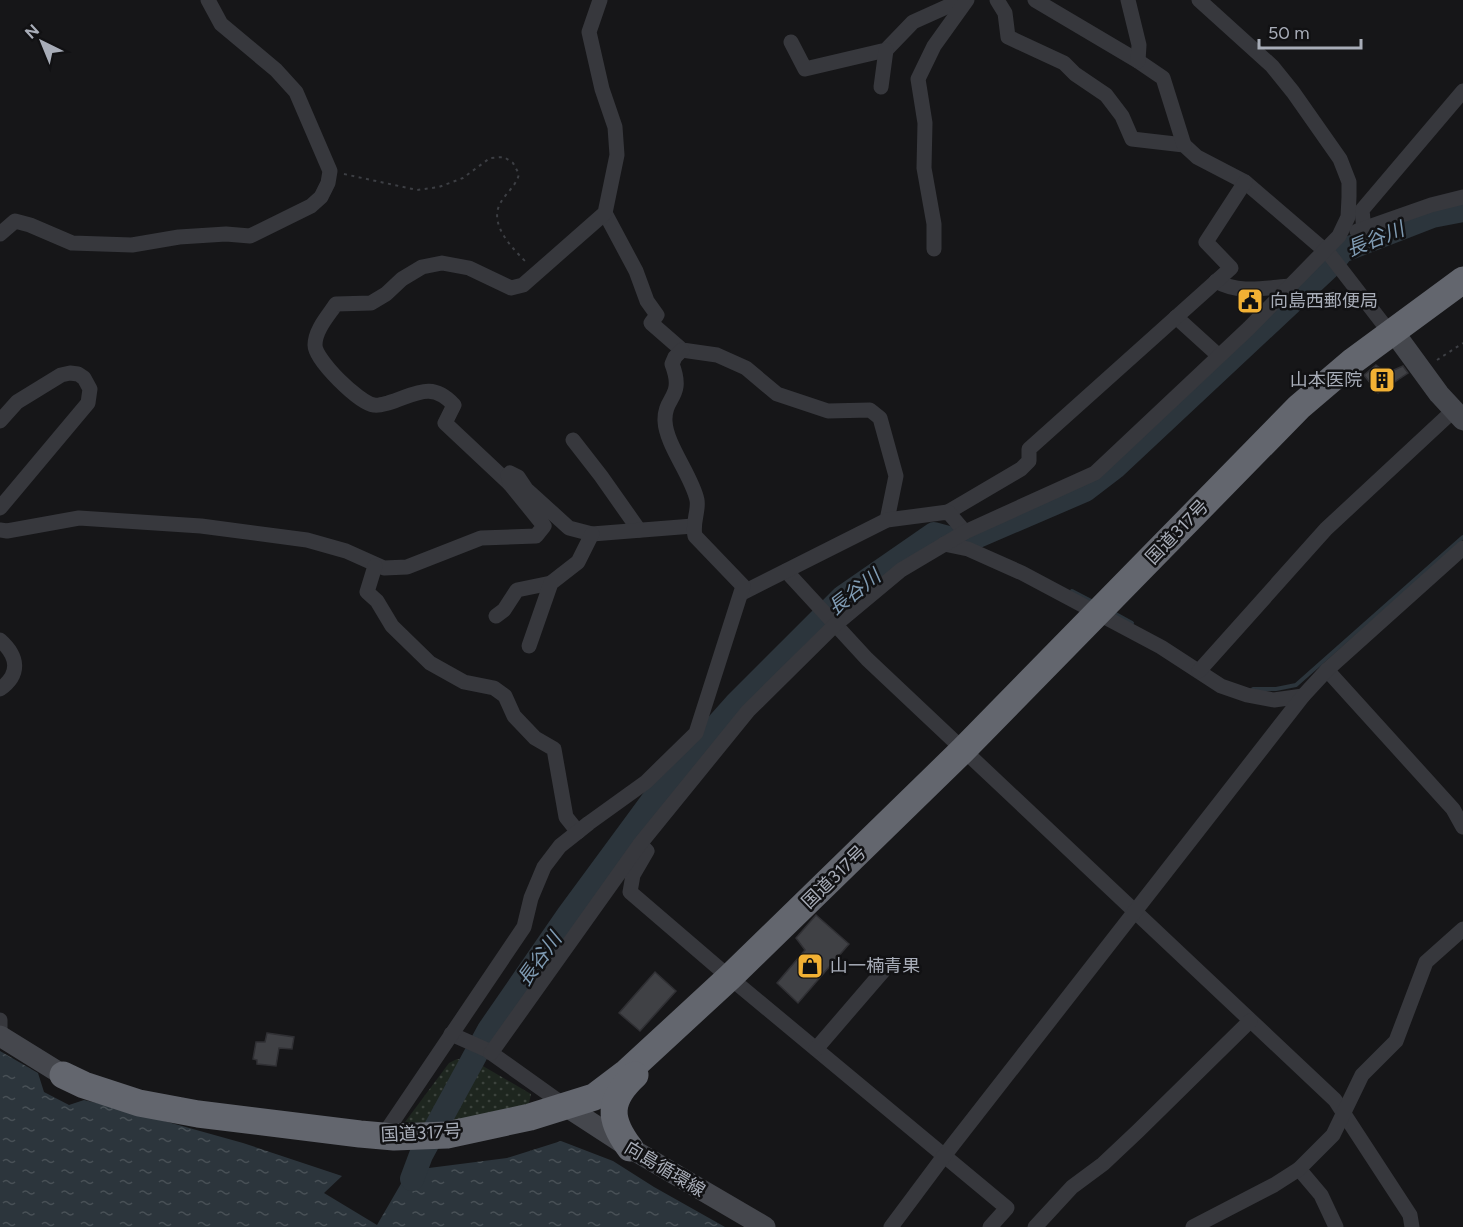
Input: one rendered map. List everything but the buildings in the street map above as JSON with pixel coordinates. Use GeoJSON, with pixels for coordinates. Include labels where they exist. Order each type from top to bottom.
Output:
{"type":"FeatureCollection","features":[{"type":"Feature","properties":{"kind":"highway","name":"国道317号"},"geometry":{"type":"LineString","coordinates":[[63,1076],[139,1103],[174,1110],[390,1136],[447,1135],[530,1117],[594,1097],[627,1072],[730,977],[962,751],[1299,407],[1353,361],[1463,279]]}},
{"type":"Feature","properties":{"kind":"highway"},"geometry":{"type":"LineString","coordinates":[[630,1148],[620,1134],[616,1123],[615,1101],[622,1088],[683,1031],[730,977]]}},
{"type":"Feature","properties":{"kind":"main road"},"geometry":{"type":"LineString","coordinates":[[1393,331],[1458,415]]}},
{"type":"Feature","properties":{"kind":"main road"},"geometry":{"type":"LineString","coordinates":[[0,1033],[63,1076]]}},
{"type":"Feature","properties":{"kind":"main road","name":"向島循環線"},"geometry":{"type":"LineString","coordinates":[[567,1107],[630,1148],[765,1227]]}},
{"type":"Feature","properties":{"kind":"street"},"geometry":{"type":"LineString","coordinates":[[0,234],[15,221],[72,243],[132,245],[179,237],[226,234],[250,236],[311,206],[321,197],[328,183],[330,171],[296,92],[276,70],[221,24],[208,0]]}},
{"type":"Feature","properties":{"kind":"street"},"geometry":{"type":"LineString","coordinates":[[0,530],[7,531],[79,518],[201,526],[307,540],[346,551],[375,566],[384,568],[407,567],[481,538],[536,536],[544,526],[510,484],[445,423],[454,405],[446,396],[433,390],[413,393],[375,405],[362,400],[326,366],[317,355],[315,345],[318,332],[336,304],[371,303],[422,267],[442,263],[469,268],[511,288],[523,285],[605,213],[617,155],[615,127],[602,89],[589,32],[600,0]]}},
{"type":"Feature","properties":{"kind":"street"},"geometry":{"type":"LineString","coordinates":[[791,42],[805,69],[886,50],[913,22],[962,0]]}},
{"type":"Feature","properties":{"kind":"street"},"geometry":{"type":"LineString","coordinates":[[934,249],[934,224],[924,168],[925,123],[918,79],[934,46],[967,0]]}},
{"type":"Feature","properties":{"kind":"street"},"geometry":{"type":"LineString","coordinates":[[997,0],[1005,13],[1008,37],[1064,63],[1106,95],[1122,116],[1132,139],[1184,145]]}},
{"type":"Feature","properties":{"kind":"street"},"geometry":{"type":"LineString","coordinates":[[1035,0],[1163,78],[1184,145],[1197,157],[1245,182],[1324,250],[1384,325],[1393,331]]}},
{"type":"Feature","properties":{"kind":"street"},"geometry":{"type":"LineString","coordinates":[[1128,0],[1139,45],[1138,61]]}},
{"type":"Feature","properties":{"kind":"street"},"geometry":{"type":"LineString","coordinates":[[489,1052],[640,844],[748,711],[833,623],[900,570],[944,544],[965,532],[1095,473],[1219,356],[1339,236],[1348,217],[1349,197],[1349,182],[1340,159],[1272,66],[1202,1]]}},
{"type":"Feature","properties":{"kind":"street"},"geometry":{"type":"LineString","coordinates":[[881,87],[886,50]]}},
{"type":"Feature","properties":{"kind":"street"},"geometry":{"type":"LineString","coordinates":[[1364,230],[1362,210],[1463,91]]}},
{"type":"Feature","properties":{"kind":"street"},"geometry":{"type":"LineString","coordinates":[[742,593],[888,520],[948,512],[1021,469],[1029,461],[1029,449],[1231,268],[1206,242],[1245,182]]}},
{"type":"Feature","properties":{"kind":"street"},"geometry":{"type":"LineString","coordinates":[[1339,236],[1364,230],[1431,205],[1463,197]]}},
{"type":"Feature","properties":{"kind":"street"},"geometry":{"type":"LineString","coordinates":[[605,213],[636,271],[647,302],[657,315],[651,323],[682,350],[717,355],[746,368],[777,394],[828,411],[870,410],[880,418],[896,476],[888,520]]}},
{"type":"Feature","properties":{"kind":"street"},"geometry":{"type":"LineString","coordinates":[[1216,281],[1226,287],[1237,289],[1290,286]]}},
{"type":"Feature","properties":{"kind":"street"},"geometry":{"type":"LineString","coordinates":[[1176,317],[1219,356]]}},
{"type":"Feature","properties":{"kind":"street"},"geometry":{"type":"LineString","coordinates":[[390,1136],[389,1127],[454,1036],[524,927],[531,898],[544,867],[560,846],[646,782],[696,732],[743,586],[695,536],[693,526],[697,501],[665,421],[668,406],[677,389],[677,377],[672,364],[682,350]]}},
{"type":"Feature","properties":{"kind":"street"},"geometry":{"type":"LineString","coordinates":[[0,421],[17,402],[61,375],[78,374],[84,378],[90,389],[88,403],[0,508]]}},
{"type":"Feature","properties":{"kind":"street"},"geometry":{"type":"LineString","coordinates":[[1199,671],[1326,529],[1458,415]]}},
{"type":"Feature","properties":{"kind":"street"},"geometry":{"type":"LineString","coordinates":[[573,440],[639,530]]}},
{"type":"Feature","properties":{"kind":"street"},"geometry":{"type":"LineString","coordinates":[[510,484],[508,475],[510,473],[518,477],[526,489],[568,528],[592,534],[693,526]]}},
{"type":"Feature","properties":{"kind":"street"},"geometry":{"type":"LineString","coordinates":[[948,512],[965,532]]}},
{"type":"Feature","properties":{"kind":"street"},"geometry":{"type":"LineString","coordinates":[[496,616],[504,610],[517,590],[551,584],[578,562],[592,534]]}},
{"type":"Feature","properties":{"kind":"street"},"geometry":{"type":"LineString","coordinates":[[944,544],[968,549],[997,561],[1161,647],[1221,687],[1246,695],[1274,700],[1303,696]]}},
{"type":"Feature","properties":{"kind":"street"},"geometry":{"type":"LineString","coordinates":[[891,1227],[1303,696],[1327,670],[1463,548]]}},
{"type":"Feature","properties":{"kind":"street"},"geometry":{"type":"LineString","coordinates":[[375,566],[367,592],[377,601],[392,626],[430,663],[465,682],[494,688],[505,696],[514,716],[525,728],[535,738],[554,749],[566,818],[578,832]]}},
{"type":"Feature","properties":{"kind":"street"},"geometry":{"type":"LineString","coordinates":[[786,571],[867,659],[962,751],[1335,1100],[1410,1215],[1412,1227]]}},
{"type":"Feature","properties":{"kind":"street"},"geometry":{"type":"LineString","coordinates":[[529,646],[551,584]]}},
{"type":"Feature","properties":{"kind":"street"},"geometry":{"type":"LineString","coordinates":[[0,640],[14,658],[15,671],[11,679],[0,689]]}},
{"type":"Feature","properties":{"kind":"street"},"geometry":{"type":"LineString","coordinates":[[1327,670],[1453,809],[1463,827]]}},
{"type":"Feature","properties":{"kind":"street"},"geometry":{"type":"LineString","coordinates":[[640,844],[647,851],[633,875],[630,892],[1007,1208],[990,1227]]}},
{"type":"Feature","properties":{"kind":"street"},"geometry":{"type":"LineString","coordinates":[[1193,1227],[1274,1185],[1299,1169],[1333,1135],[1362,1075],[1396,1041],[1426,962],[1463,929]]}},
{"type":"Feature","properties":{"kind":"street"},"geometry":{"type":"LineString","coordinates":[[816,1049],[884,970]]}},
{"type":"Feature","properties":{"kind":"street"},"geometry":{"type":"LineString","coordinates":[[0,1020],[0,1033]]}},
{"type":"Feature","properties":{"kind":"street"},"geometry":{"type":"LineString","coordinates":[[1035,1227],[1072,1187],[1102,1164],[1138,1131],[1250,1020]]}},
{"type":"Feature","properties":{"kind":"street"},"geometry":{"type":"LineString","coordinates":[[454,1036],[489,1052],[567,1107]]}},
{"type":"Feature","properties":{"kind":"street"},"geometry":{"type":"LineString","coordinates":[[1299,1169],[1321,1195],[1336,1227]]}},
{"type":"Feature","properties":{"kind":"path"},"geometry":{"type":"LineString","coordinates":[[330,171],[417,190],[439,187],[463,178],[490,158],[504,157],[513,163],[519,174],[517,182],[499,206],[497,216],[509,244],[537,274]]}},
{"type":"Feature","properties":{"kind":"path"},"geometry":{"type":"LineString","coordinates":[[1422,370],[1463,343]]}},
{"type":"Feature","properties":{"kind":"shaded area"},"geometry":{"type":"Polygon","coordinates":[[[457,1059],[476,1062],[531,1094],[529,1103],[516,1109],[448,1125],[405,1122],[449,1063],[457,1059]]]}},
{"type":"Feature","properties":{"kind":"water"},"geometry":{"type":"Polygon","coordinates":[[[0,1051],[38,1073],[44,1092],[69,1105],[84,1100],[114,1107],[243,1143],[342,1176],[324,1193],[377,1225],[413,1163],[429,1168],[507,1158],[561,1141],[613,1161],[725,1227],[0,1227],[0,1051]]]}},
{"type":"Feature","properties":{"kind":"waterway","name":"長谷川"},"geometry":{"type":"LineString","coordinates":[[412,1179],[421,1155],[489,1030],[569,914],[664,785],[736,704],[843,597],[934,534],[964,542],[1085,490],[1115,467],[1332,264],[1342,251],[1432,216],[1463,210]]}},
{"type":"Feature","properties":{"kind":"waterway"},"geometry":{"type":"LineString","coordinates":[[1253,689],[1276,689],[1296,685],[1463,537]]}},
{"type":"Feature","properties":{"kind":"waterway"},"geometry":{"type":"LineString","coordinates":[[1072,591],[1095,603]]}},
{"type":"Feature","properties":{"kind":"waterway"},"geometry":{"type":"LineString","coordinates":[[1112,612],[1132,623]]}},
{"type":"Feature","properties":{"kind":"place","name":"向島西郵便局"},"geometry":{"type":"Point","coordinates":[1250,301]}},
{"type":"Feature","properties":{"kind":"place","name":"山本医院"},"geometry":{"type":"Point","coordinates":[1382,380]}},
{"type":"Feature","properties":{"kind":"place","name":"山一楠青果"},"geometry":{"type":"Point","coordinates":[810,966]}}]}
